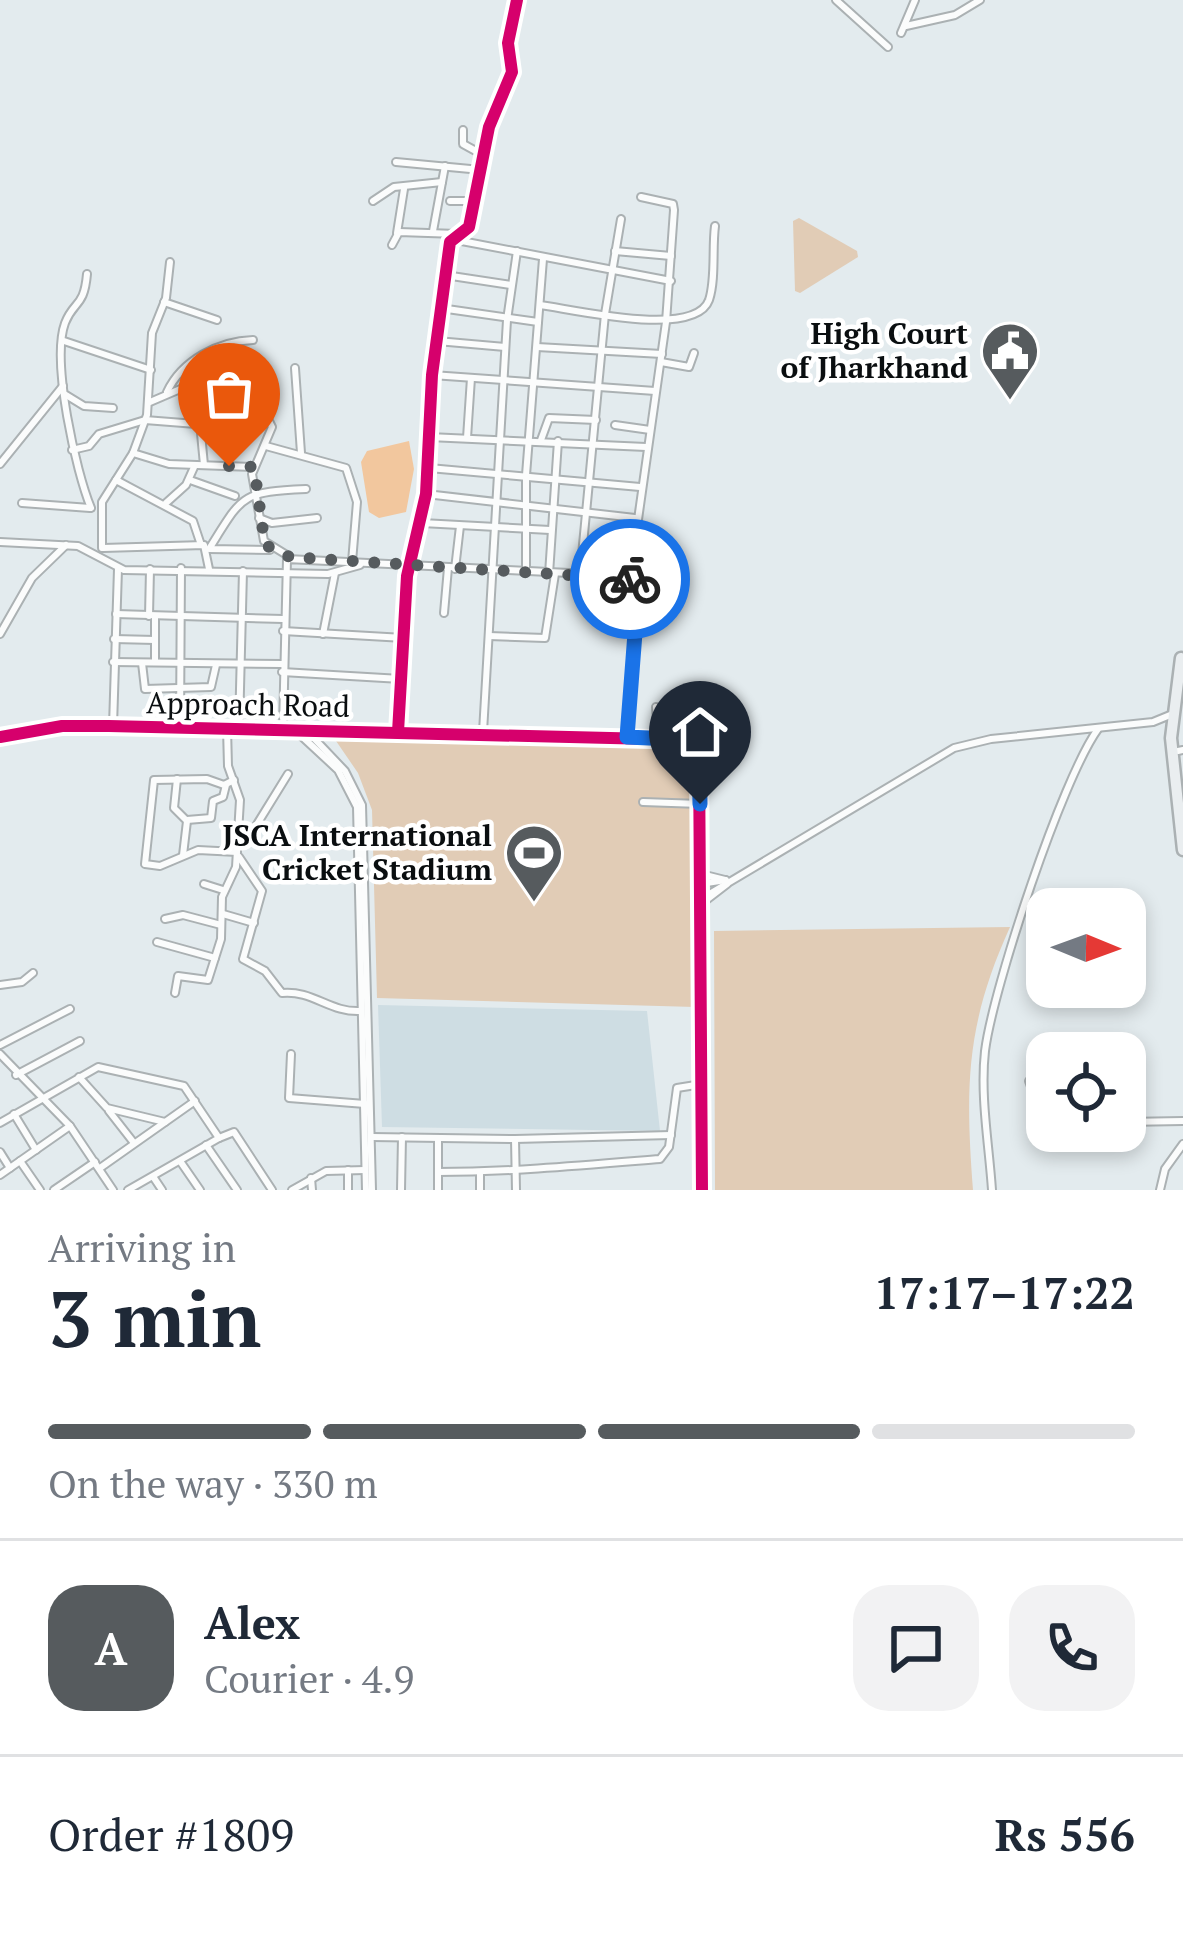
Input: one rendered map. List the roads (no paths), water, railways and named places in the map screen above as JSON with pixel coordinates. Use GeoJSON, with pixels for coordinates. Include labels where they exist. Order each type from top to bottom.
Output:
{"type":"FeatureCollection","features":[{"type":"Feature","properties":{"kind":"main road"},"geometry":{"type":"LineString","coordinates":[[1183,640],[1175,713],[1183,850]]}},
{"type":"Feature","properties":{"kind":"main road"},"geometry":{"type":"LineString","coordinates":[[1175,713],[1183,803]]}},
{"type":"Feature","properties":{"kind":"street"},"geometry":{"type":"LineString","coordinates":[[398,732],[410,567],[422,524],[429,468],[431,375],[440,308],[454,237],[469,227],[483,155],[512,72],[508,43],[517,0]]}},
{"type":"Feature","properties":{"kind":"street"},"geometry":{"type":"LineString","coordinates":[[836,0],[888,47]]}},
{"type":"Feature","properties":{"kind":"street"},"geometry":{"type":"LineString","coordinates":[[916,0],[904,29],[955,15],[980,0]]}},
{"type":"Feature","properties":{"kind":"street"},"geometry":{"type":"LineString","coordinates":[[463,130],[463,144],[483,155]]}},
{"type":"Feature","properties":{"kind":"street"},"geometry":{"type":"LineString","coordinates":[[396,162],[481,170]]}},
{"type":"Feature","properties":{"kind":"street"},"geometry":{"type":"LineString","coordinates":[[433,230],[445,166]]}},
{"type":"Feature","properties":{"kind":"street"},"geometry":{"type":"LineString","coordinates":[[373,201],[404,188],[442,182]]}},
{"type":"Feature","properties":{"kind":"street"},"geometry":{"type":"LineString","coordinates":[[392,245],[404,188]]}},
{"type":"Feature","properties":{"kind":"street"},"geometry":{"type":"LineString","coordinates":[[627,737],[636,620],[630,576],[635,518],[662,358],[673,205],[641,197]]}},
{"type":"Feature","properties":{"kind":"street"},"geometry":{"type":"LineString","coordinates":[[450,200],[475,201]]}},
{"type":"Feature","properties":{"kind":"street"},"geometry":{"type":"LineString","coordinates":[[580,576],[605,314],[621,220]]}},
{"type":"Feature","properties":{"kind":"street"},"geometry":{"type":"LineString","coordinates":[[540,304],[666,322],[707,304],[716,226]]}},
{"type":"Feature","properties":{"kind":"street"},"geometry":{"type":"LineString","coordinates":[[397,233],[433,230],[543,259],[671,281]]}},
{"type":"Feature","properties":{"kind":"street"},"geometry":{"type":"LineString","coordinates":[[483,734],[505,347],[517,251]]}},
{"type":"Feature","properties":{"kind":"street"},"geometry":{"type":"LineString","coordinates":[[615,251],[671,256]]}},
{"type":"Feature","properties":{"kind":"street"},"geometry":{"type":"LineString","coordinates":[[526,572],[530,529],[526,475],[543,259]]}},
{"type":"Feature","properties":{"kind":"street"},"geometry":{"type":"LineString","coordinates":[[95,509],[133,453],[146,420],[154,326],[164,302],[170,262]]}},
{"type":"Feature","properties":{"kind":"street"},"geometry":{"type":"LineString","coordinates":[[88,274],[84,302],[65,322],[65,395],[72,450],[95,509],[102,548]]}},
{"type":"Feature","properties":{"kind":"street"},"geometry":{"type":"LineString","coordinates":[[446,275],[511,285]]}},
{"type":"Feature","properties":{"kind":"street"},"geometry":{"type":"LineString","coordinates":[[164,302],[217,320]]}},
{"type":"Feature","properties":{"kind":"street"},"geometry":{"type":"LineString","coordinates":[[440,308],[538,322]]}},
{"type":"Feature","properties":{"kind":"street"},"geometry":{"type":"LineString","coordinates":[[165,395],[176,375],[221,343],[253,340]]}},
{"type":"Feature","properties":{"kind":"street"},"geometry":{"type":"LineString","coordinates":[[64,341],[151,370]]}},
{"type":"Feature","properties":{"kind":"street"},"geometry":{"type":"LineString","coordinates":[[436,341],[505,347]]}},
{"type":"Feature","properties":{"kind":"street"},"geometry":{"type":"LineString","coordinates":[[537,347],[662,358],[689,367],[694,352]]}},
{"type":"Feature","properties":{"kind":"street"},"geometry":{"type":"LineString","coordinates":[[295,368],[302,453]]}},
{"type":"Feature","properties":{"kind":"street"},"geometry":{"type":"LineString","coordinates":[[150,402],[220,372],[238,371],[248,378],[255,410],[271,421],[266,446],[254,467],[253,492],[270,550]]}},
{"type":"Feature","properties":{"kind":"street"},"geometry":{"type":"LineString","coordinates":[[431,375],[657,391]]}},
{"type":"Feature","properties":{"kind":"street"},"geometry":{"type":"LineString","coordinates":[[467,438],[471,378]]}},
{"type":"Feature","properties":{"kind":"street"},"geometry":{"type":"LineString","coordinates":[[0,464],[65,383]]}},
{"type":"Feature","properties":{"kind":"street"},"geometry":{"type":"LineString","coordinates":[[65,395],[84,406],[113,408]]}},
{"type":"Feature","properties":{"kind":"street"},"geometry":{"type":"LineString","coordinates":[[72,450],[89,446],[99,434],[146,420],[200,423],[255,410]]}},
{"type":"Feature","properties":{"kind":"street"},"geometry":{"type":"LineString","coordinates":[[541,440],[549,418],[596,420]]}},
{"type":"Feature","properties":{"kind":"street"},"geometry":{"type":"LineString","coordinates":[[166,503],[200,465],[200,423]]}},
{"type":"Feature","properties":{"kind":"street"},"geometry":{"type":"LineString","coordinates":[[615,425],[650,430]]}},
{"type":"Feature","properties":{"kind":"street"},"geometry":{"type":"LineString","coordinates":[[429,437],[646,447]]}},
{"type":"Feature","properties":{"kind":"street"},"geometry":{"type":"LineString","coordinates":[[488,636],[548,636],[558,441]]}},
{"type":"Feature","properties":{"kind":"street"},"geometry":{"type":"LineString","coordinates":[[266,446],[340,465],[349,473],[357,502],[352,562]]}},
{"type":"Feature","properties":{"kind":"street"},"geometry":{"type":"LineString","coordinates":[[133,453],[169,464],[254,467]]}},
{"type":"Feature","properties":{"kind":"street"},"geometry":{"type":"LineString","coordinates":[[429,468],[640,487]]}},
{"type":"Feature","properties":{"kind":"street"},"geometry":{"type":"LineString","coordinates":[[116,480],[166,503],[196,525],[208,569]]}},
{"type":"Feature","properties":{"kind":"street"},"geometry":{"type":"LineString","coordinates":[[190,480],[235,496]]}},
{"type":"Feature","properties":{"kind":"street"},"geometry":{"type":"LineString","coordinates":[[205,547],[232,508],[253,492],[306,489]]}},
{"type":"Feature","properties":{"kind":"street"},"geometry":{"type":"LineString","coordinates":[[426,494],[635,518]]}},
{"type":"Feature","properties":{"kind":"street"},"geometry":{"type":"LineString","coordinates":[[22,503],[95,509]]}},
{"type":"Feature","properties":{"kind":"street"},"geometry":{"type":"LineString","coordinates":[[260,518],[272,523],[316,518]]}},
{"type":"Feature","properties":{"kind":"street"},"geometry":{"type":"LineString","coordinates":[[422,524],[552,530]]}},
{"type":"Feature","properties":{"kind":"street"},"geometry":{"type":"LineString","coordinates":[[444,613],[460,526]]}},
{"type":"Feature","properties":{"kind":"street"},"geometry":{"type":"LineString","coordinates":[[0,542],[270,550],[290,557],[410,567],[630,576]]}},
{"type":"Feature","properties":{"kind":"street"},"geometry":{"type":"LineString","coordinates":[[0,634],[32,578],[66,545]]}},
{"type":"Feature","properties":{"kind":"street"},"geometry":{"type":"LineString","coordinates":[[87,548],[118,569],[334,573],[366,563]]}},
{"type":"Feature","properties":{"kind":"street"},"geometry":{"type":"LineString","coordinates":[[283,728],[283,572],[290,557]]}},
{"type":"Feature","properties":{"kind":"street"},"geometry":{"type":"LineString","coordinates":[[180,727],[182,568]]}},
{"type":"Feature","properties":{"kind":"street"},"geometry":{"type":"LineString","coordinates":[[113,726],[118,569]]}},
{"type":"Feature","properties":{"kind":"street"},"geometry":{"type":"LineString","coordinates":[[150,569],[154,663]]}},
{"type":"Feature","properties":{"kind":"street"},"geometry":{"type":"LineString","coordinates":[[239,728],[243,571]]}},
{"type":"Feature","properties":{"kind":"street"},"geometry":{"type":"LineString","coordinates":[[322,634],[334,573]]}},
{"type":"Feature","properties":{"kind":"street"},"geometry":{"type":"LineString","coordinates":[[116,614],[283,619]]}},
{"type":"Feature","properties":{"kind":"street"},"geometry":{"type":"LineString","coordinates":[[283,631],[404,638]]}},
{"type":"Feature","properties":{"kind":"street"},"geometry":{"type":"LineString","coordinates":[[114,639],[155,640]]}},
{"type":"Feature","properties":{"kind":"street"},"geometry":{"type":"LineString","coordinates":[[113,662],[241,664],[401,679]]}},
{"type":"Feature","properties":{"kind":"street"},"geometry":{"type":"LineString","coordinates":[[142,662],[142,688],[212,687],[215,665]]}},
{"type":"Feature","properties":{"kind":"street"},"geometry":{"type":"LineString","coordinates":[[656,707],[658,737],[685,737],[696,746],[702,1190]]}},
{"type":"Feature","properties":{"kind":"street"},"geometry":{"type":"LineString","coordinates":[[701,902],[728,880],[954,748],[992,739],[1098,729],[1175,713]]}},
{"type":"Feature","properties":{"kind":"street","name":"Approach Road"},"geometry":{"type":"LineString","coordinates":[[0,737],[62,726],[113,726],[658,737]]}},
{"type":"Feature","properties":{"kind":"street"},"geometry":{"type":"LineString","coordinates":[[175,993],[178,976],[208,981],[237,853],[239,800],[230,782],[227,728]]}},
{"type":"Feature","properties":{"kind":"street"},"geometry":{"type":"LineString","coordinates":[[293,728],[338,770],[356,801],[369,1190]]}},
{"type":"Feature","properties":{"kind":"street"},"geometry":{"type":"LineString","coordinates":[[305,729],[345,771],[362,805],[369,1190]]}},
{"type":"Feature","properties":{"kind":"street"},"geometry":{"type":"LineString","coordinates":[[992,1190],[985,1083],[990,1029],[1059,816],[1098,729]]}},
{"type":"Feature","properties":{"kind":"street"},"geometry":{"type":"LineString","coordinates":[[237,840],[251,834],[288,774]]}},
{"type":"Feature","properties":{"kind":"street"},"geometry":{"type":"LineString","coordinates":[[177,779],[174,808],[187,820],[211,818],[212,802],[224,796],[230,782]]}},
{"type":"Feature","properties":{"kind":"street"},"geometry":{"type":"LineString","coordinates":[[230,782],[153,782],[145,864],[160,866],[183,855],[237,853]]}},
{"type":"Feature","properties":{"kind":"street"},"geometry":{"type":"LineString","coordinates":[[643,802],[700,804]]}},
{"type":"Feature","properties":{"kind":"street"},"geometry":{"type":"LineString","coordinates":[[183,855],[187,820]]}},
{"type":"Feature","properties":{"kind":"street"},"geometry":{"type":"LineString","coordinates":[[237,853],[262,890],[243,958],[266,971],[281,992],[307,992],[336,1011],[362,1012]]}},
{"type":"Feature","properties":{"kind":"street"},"geometry":{"type":"LineString","coordinates":[[700,879],[728,880]]}},
{"type":"Feature","properties":{"kind":"street"},"geometry":{"type":"LineString","coordinates":[[204,884],[225,890]]}},
{"type":"Feature","properties":{"kind":"street"},"geometry":{"type":"LineString","coordinates":[[221,914],[254,922]]}},
{"type":"Feature","properties":{"kind":"street"},"geometry":{"type":"LineString","coordinates":[[165,919],[183,915],[221,926]]}},
{"type":"Feature","properties":{"kind":"street"},"geometry":{"type":"LineString","coordinates":[[157,942],[214,958]]}},
{"type":"Feature","properties":{"kind":"street"},"geometry":{"type":"LineString","coordinates":[[0,985],[22,982],[33,973]]}},
{"type":"Feature","properties":{"kind":"street"},"geometry":{"type":"LineString","coordinates":[[70,1009],[0,1049],[14,1074],[70,1126],[113,1190]]}},
{"type":"Feature","properties":{"kind":"street"},"geometry":{"type":"LineString","coordinates":[[0,1081],[80,1041]]}},
{"type":"Feature","properties":{"kind":"street"},"geometry":{"type":"LineString","coordinates":[[291,1054],[289,1098],[364,1104]]}},
{"type":"Feature","properties":{"kind":"street"},"geometry":{"type":"LineString","coordinates":[[0,1124],[39,1097],[98,1067],[114,1068],[184,1086],[219,1138]]}},
{"type":"Feature","properties":{"kind":"street"},"geometry":{"type":"LineString","coordinates":[[79,1077],[135,1144]]}},
{"type":"Feature","properties":{"kind":"street"},"geometry":{"type":"LineString","coordinates":[[438,1172],[516,1172],[584,1161],[660,1160],[671,1136],[677,1088],[702,1084]]}},
{"type":"Feature","properties":{"kind":"street"},"geometry":{"type":"LineString","coordinates":[[54,1190],[135,1144],[195,1101]]}},
{"type":"Feature","properties":{"kind":"street"},"geometry":{"type":"LineString","coordinates":[[106,1108],[165,1122]]}},
{"type":"Feature","properties":{"kind":"street"},"geometry":{"type":"LineString","coordinates":[[14,1114],[36,1150]]}},
{"type":"Feature","properties":{"kind":"street"},"geometry":{"type":"LineString","coordinates":[[1146,1122],[1183,1121]]}},
{"type":"Feature","properties":{"kind":"street"},"geometry":{"type":"LineString","coordinates":[[0,1175],[70,1126]]}},
{"type":"Feature","properties":{"kind":"street"},"geometry":{"type":"LineString","coordinates":[[128,1190],[234,1132],[272,1190]]}},
{"type":"Feature","properties":{"kind":"street"},"geometry":{"type":"LineString","coordinates":[[368,1137],[671,1136]]}},
{"type":"Feature","properties":{"kind":"street"},"geometry":{"type":"LineString","coordinates":[[401,1190],[402,1137]]}},
{"type":"Feature","properties":{"kind":"street"},"geometry":{"type":"LineString","coordinates":[[438,1138],[438,1190]]}},
{"type":"Feature","properties":{"kind":"street"},"geometry":{"type":"LineString","coordinates":[[515,1139],[516,1190]]}},
{"type":"Feature","properties":{"kind":"street"},"geometry":{"type":"LineString","coordinates":[[1160,1190],[1165,1169],[1183,1144]]}},
{"type":"Feature","properties":{"kind":"street"},"geometry":{"type":"LineString","coordinates":[[206,1145],[237,1190]]}},
{"type":"Feature","properties":{"kind":"street"},"geometry":{"type":"LineString","coordinates":[[0,1152],[10,1168]]}},
{"type":"Feature","properties":{"kind":"street"},"geometry":{"type":"LineString","coordinates":[[20,1161],[40,1190]]}},
{"type":"Feature","properties":{"kind":"street"},"geometry":{"type":"LineString","coordinates":[[180,1161],[200,1190]]}},
{"type":"Feature","properties":{"kind":"street"},"geometry":{"type":"LineString","coordinates":[[348,1170],[348,1190]]}},
{"type":"Feature","properties":{"kind":"street"},"geometry":{"type":"LineString","coordinates":[[292,1190],[311,1178],[365,1170]]}},
{"type":"Feature","properties":{"kind":"street"},"geometry":{"type":"LineString","coordinates":[[480,1172],[480,1190]]}},
{"type":"Feature","properties":{"kind":"street"},"geometry":{"type":"LineString","coordinates":[[154,1178],[162,1190]]}},
{"type":"Feature","properties":{"kind":"street"},"geometry":{"type":"LineString","coordinates":[[311,1178],[311,1190]]}},
{"type":"Feature","properties":{"kind":"place","name":"High Court of Jharkhand"},"geometry":{"type":"Point","coordinates":[1010,402]}},
{"type":"Feature","properties":{"kind":"place","name":"JSCA International Cricket Stadium"},"geometry":{"type":"Point","coordinates":[534,904]}}]}
